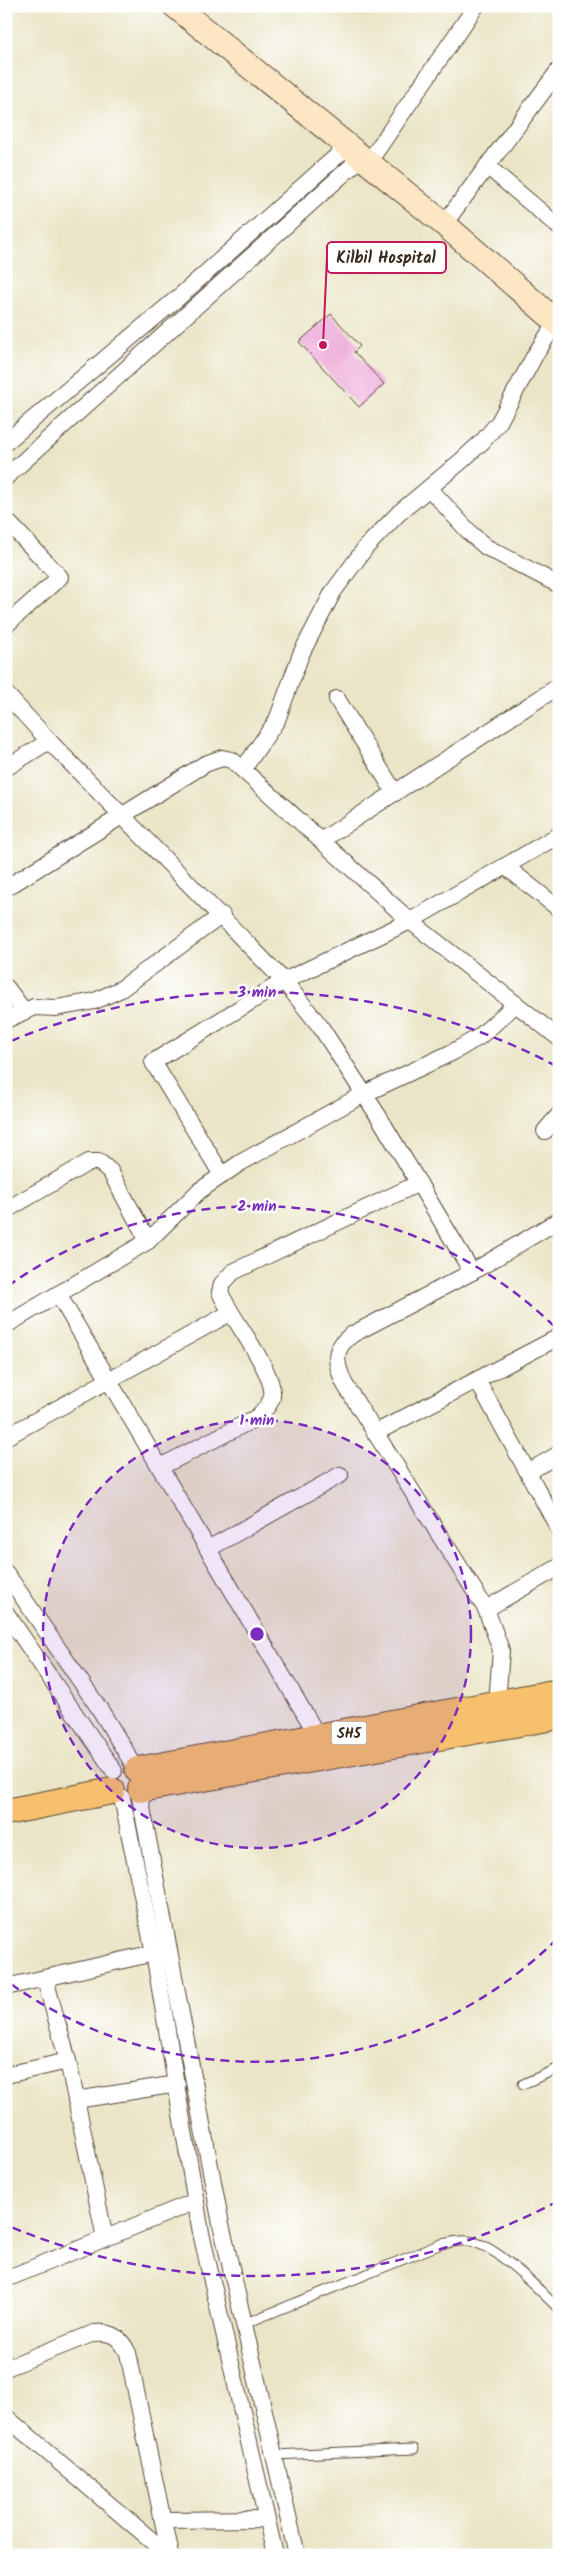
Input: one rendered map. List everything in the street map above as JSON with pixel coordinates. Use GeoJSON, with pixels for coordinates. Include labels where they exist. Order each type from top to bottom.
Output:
{"type":"FeatureCollection","features":[{"type":"Feature","properties":{"kind":"main road"},"geometry":{"type":"LineString","coordinates":[[175,6],[444,224],[558,321]]}},
{"type":"Feature","properties":{"kind":"main road","name":"SH5"},"geometry":{"type":"LineString","coordinates":[[6,1812],[126,1782],[319,1738],[559,1692]]}},
{"type":"Feature","properties":{"kind":"main road","name":"SH5"},"geometry":{"type":"LineString","coordinates":[[6,1794],[126,1782],[559,1716]]}},
{"type":"Feature","properties":{"kind":"street"},"geometry":{"type":"LineString","coordinates":[[6,477],[359,156],[476,6]]}},
{"type":"Feature","properties":{"kind":"street"},"geometry":{"type":"LineString","coordinates":[[444,224],[559,70]]}},
{"type":"Feature","properties":{"kind":"street"},"geometry":{"type":"LineString","coordinates":[[6,442],[180,296],[359,156]]}},
{"type":"Feature","properties":{"kind":"street"},"geometry":{"type":"LineString","coordinates":[[487,166],[559,227]]}},
{"type":"Feature","properties":{"kind":"street"},"geometry":{"type":"LineString","coordinates":[[244,768],[277,720],[301,654],[333,592],[366,548],[399,513],[483,441],[499,422],[535,355],[558,321]]}},
{"type":"Feature","properties":{"kind":"street"},"geometry":{"type":"LineString","coordinates":[[429,488],[470,534],[486,547],[559,585]]}},
{"type":"Feature","properties":{"kind":"street"},"geometry":{"type":"LineString","coordinates":[[6,520],[60,577],[6,625]]}},
{"type":"Feature","properties":{"kind":"street"},"geometry":{"type":"LineString","coordinates":[[322,840],[559,686]]}},
{"type":"Feature","properties":{"kind":"street"},"geometry":{"type":"LineString","coordinates":[[6,694],[48,741],[222,915],[284,981],[320,1026],[364,1094],[472,1272]]}},
{"type":"Feature","properties":{"kind":"street"},"geometry":{"type":"LineString","coordinates":[[337,699],[395,793]]}},
{"type":"Feature","properties":{"kind":"street"},"geometry":{"type":"LineString","coordinates":[[6,768],[48,741]]}},
{"type":"Feature","properties":{"kind":"street"},"geometry":{"type":"LineString","coordinates":[[6,888],[205,764],[222,758],[232,760],[244,768],[410,921],[559,1038]]}},
{"type":"Feature","properties":{"kind":"street"},"geometry":{"type":"LineString","coordinates":[[222,1176],[153,1062],[284,981],[410,921],[559,834]]}},
{"type":"Feature","properties":{"kind":"street"},"geometry":{"type":"LineString","coordinates":[[505,866],[559,909]]}},
{"type":"Feature","properties":{"kind":"street"},"geometry":{"type":"LineString","coordinates":[[6,1020],[34,1007],[56,1008],[95,1001],[121,988],[222,915]]}},
{"type":"Feature","properties":{"kind":"street"},"geometry":{"type":"LineString","coordinates":[[6,987],[24,1011]]}},
{"type":"Feature","properties":{"kind":"street"},"geometry":{"type":"LineString","coordinates":[[6,1325],[148,1241],[199,1191],[240,1163],[364,1094],[453,1052],[480,1037],[516,1004]]}},
{"type":"Feature","properties":{"kind":"street"},"geometry":{"type":"LineString","coordinates":[[545,1131],[559,1115]]}},
{"type":"Feature","properties":{"kind":"street"},"geometry":{"type":"LineString","coordinates":[[6,1210],[89,1162],[99,1162],[110,1171],[148,1241]]}},
{"type":"Feature","properties":{"kind":"street"},"geometry":{"type":"LineString","coordinates":[[160,1468],[256,1418],[267,1406],[272,1396],[270,1380],[254,1350],[230,1313],[220,1292],[222,1284],[233,1272],[419,1183]]}},
{"type":"Feature","properties":{"kind":"street"},"geometry":{"type":"LineString","coordinates":[[497,1704],[501,1650],[486,1609],[344,1383],[337,1368],[337,1354],[342,1341],[472,1272],[559,1220]]}},
{"type":"Feature","properties":{"kind":"street"},"geometry":{"type":"LineString","coordinates":[[58,1294],[319,1738]]}},
{"type":"Feature","properties":{"kind":"street"},"geometry":{"type":"LineString","coordinates":[[6,1437],[230,1313]]}},
{"type":"Feature","properties":{"kind":"street"},"geometry":{"type":"LineString","coordinates":[[375,1433],[559,1337]]}},
{"type":"Feature","properties":{"kind":"street"},"geometry":{"type":"LineString","coordinates":[[477,1380],[559,1529]]}},
{"type":"Feature","properties":{"kind":"street"},"geometry":{"type":"LineString","coordinates":[[528,1472],[559,1454]]}},
{"type":"Feature","properties":{"kind":"street"},"geometry":{"type":"LineString","coordinates":[[208,1548],[340,1475]]}},
{"type":"Feature","properties":{"kind":"street"},"geometry":{"type":"LineString","coordinates":[[486,1609],[559,1567]]}},
{"type":"Feature","properties":{"kind":"street"},"geometry":{"type":"LineString","coordinates":[[6,1573],[99,1708],[126,1782],[221,2224],[297,2555]]}},
{"type":"Feature","properties":{"kind":"street"},"geometry":{"type":"LineString","coordinates":[[6,1613],[126,1782],[201,2233],[275,2555]]}},
{"type":"Feature","properties":{"kind":"street"},"geometry":{"type":"LineString","coordinates":[[6,1987],[154,1953]]}},
{"type":"Feature","properties":{"kind":"street"},"geometry":{"type":"LineString","coordinates":[[45,1979],[68,2061],[105,2238]]}},
{"type":"Feature","properties":{"kind":"street"},"geometry":{"type":"LineString","coordinates":[[6,2075],[68,2061]]}},
{"type":"Feature","properties":{"kind":"street"},"geometry":{"type":"LineString","coordinates":[[76,2100],[177,2084]]}},
{"type":"Feature","properties":{"kind":"street"},"geometry":{"type":"LineString","coordinates":[[6,2279],[196,2201]]}},
{"type":"Feature","properties":{"kind":"street"},"geometry":{"type":"LineString","coordinates":[[6,2368],[94,2333],[106,2332],[121,2339],[128,2353],[170,2555]]}},
{"type":"Feature","properties":{"kind":"street"},"geometry":{"type":"LineString","coordinates":[[6,2417],[170,2555]]}},
{"type":"Feature","properties":{"kind":"street"},"geometry":{"type":"LineString","coordinates":[[163,2520],[267,2519]]}},
{"type":"Feature","properties":{"kind":"lane"},"geometry":{"type":"LineString","coordinates":[[523,2084],[559,2068]]}},
{"type":"Feature","properties":{"kind":"lane"},"geometry":{"type":"LineString","coordinates":[[244,2324],[441,2244],[469,2241],[485,2247],[512,2266],[559,2309]]}},
{"type":"Feature","properties":{"kind":"lane"},"geometry":{"type":"LineString","coordinates":[[274,2455],[414,2450]]}},
{"type":"Feature","properties":{"kind":"building"},"geometry":{"type":"Polygon","coordinates":[[[331,314],[360,346],[354,352],[384,384],[359,407],[299,342],[331,314]]]}},
{"type":"Feature","properties":{"kind":"place","name":"Kilbil Hospital"},"geometry":{"type":"Point","coordinates":[323,345]}}]}
